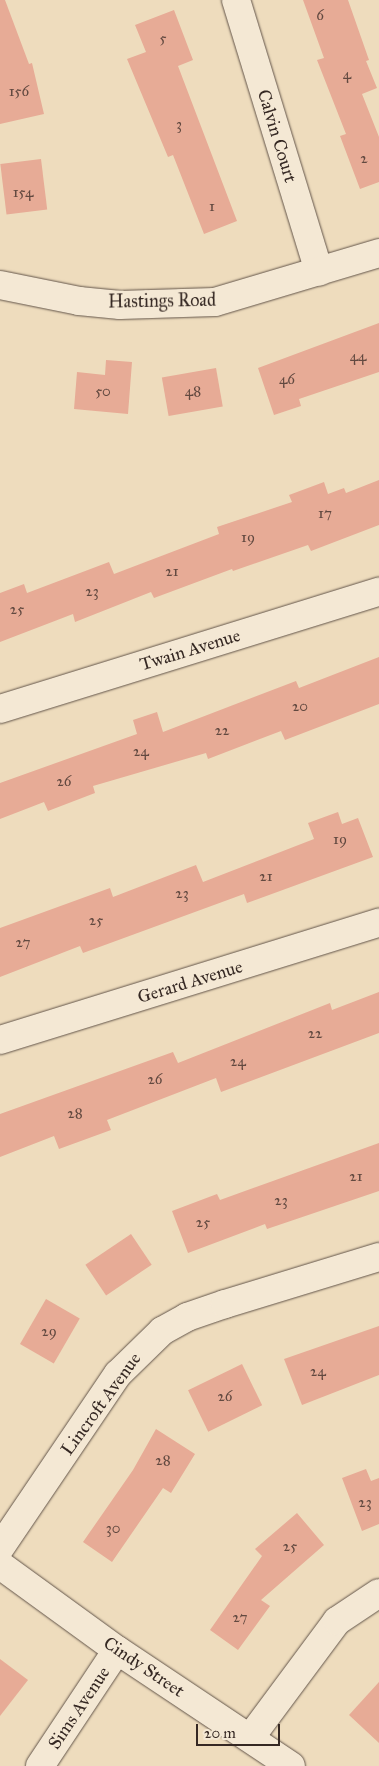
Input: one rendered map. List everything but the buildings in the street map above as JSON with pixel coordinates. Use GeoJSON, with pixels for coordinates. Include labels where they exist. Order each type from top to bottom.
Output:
{"type":"FeatureCollection","features":[{"type":"Feature","properties":{"kind":"street","name":"Calvin Court"},"geometry":{"type":"LineString","coordinates":[[236,0],[319,272]]}},
{"type":"Feature","properties":{"kind":"street","name":"Hastings Road"},"geometry":{"type":"LineString","coordinates":[[0,285],[79,301],[169,304],[216,302],[379,253]]}},
{"type":"Feature","properties":{"kind":"street","name":"Twain Avenue"},"geometry":{"type":"LineString","coordinates":[[0,709],[379,592]]}},
{"type":"Feature","properties":{"kind":"street","name":"Gerard Avenue"},"geometry":{"type":"LineString","coordinates":[[0,1040],[379,924]]}},
{"type":"Feature","properties":{"kind":"street","name":"Lincroft Avenue"},"geometry":{"type":"LineString","coordinates":[[0,1548],[118,1374],[162,1331],[215,1307],[379,1257]]}},
{"type":"Feature","properties":{"kind":"street","name":"Cindy Street"},"geometry":{"type":"LineString","coordinates":[[0,1565],[117,1650],[291,1766]]}},
{"type":"Feature","properties":{"kind":"street"},"geometry":{"type":"LineString","coordinates":[[250,1738],[336,1622],[379,1593]]}},
{"type":"Feature","properties":{"kind":"street","name":"Sims Avenue"},"geometry":{"type":"LineString","coordinates":[[40,1766],[117,1650]]}}]}
